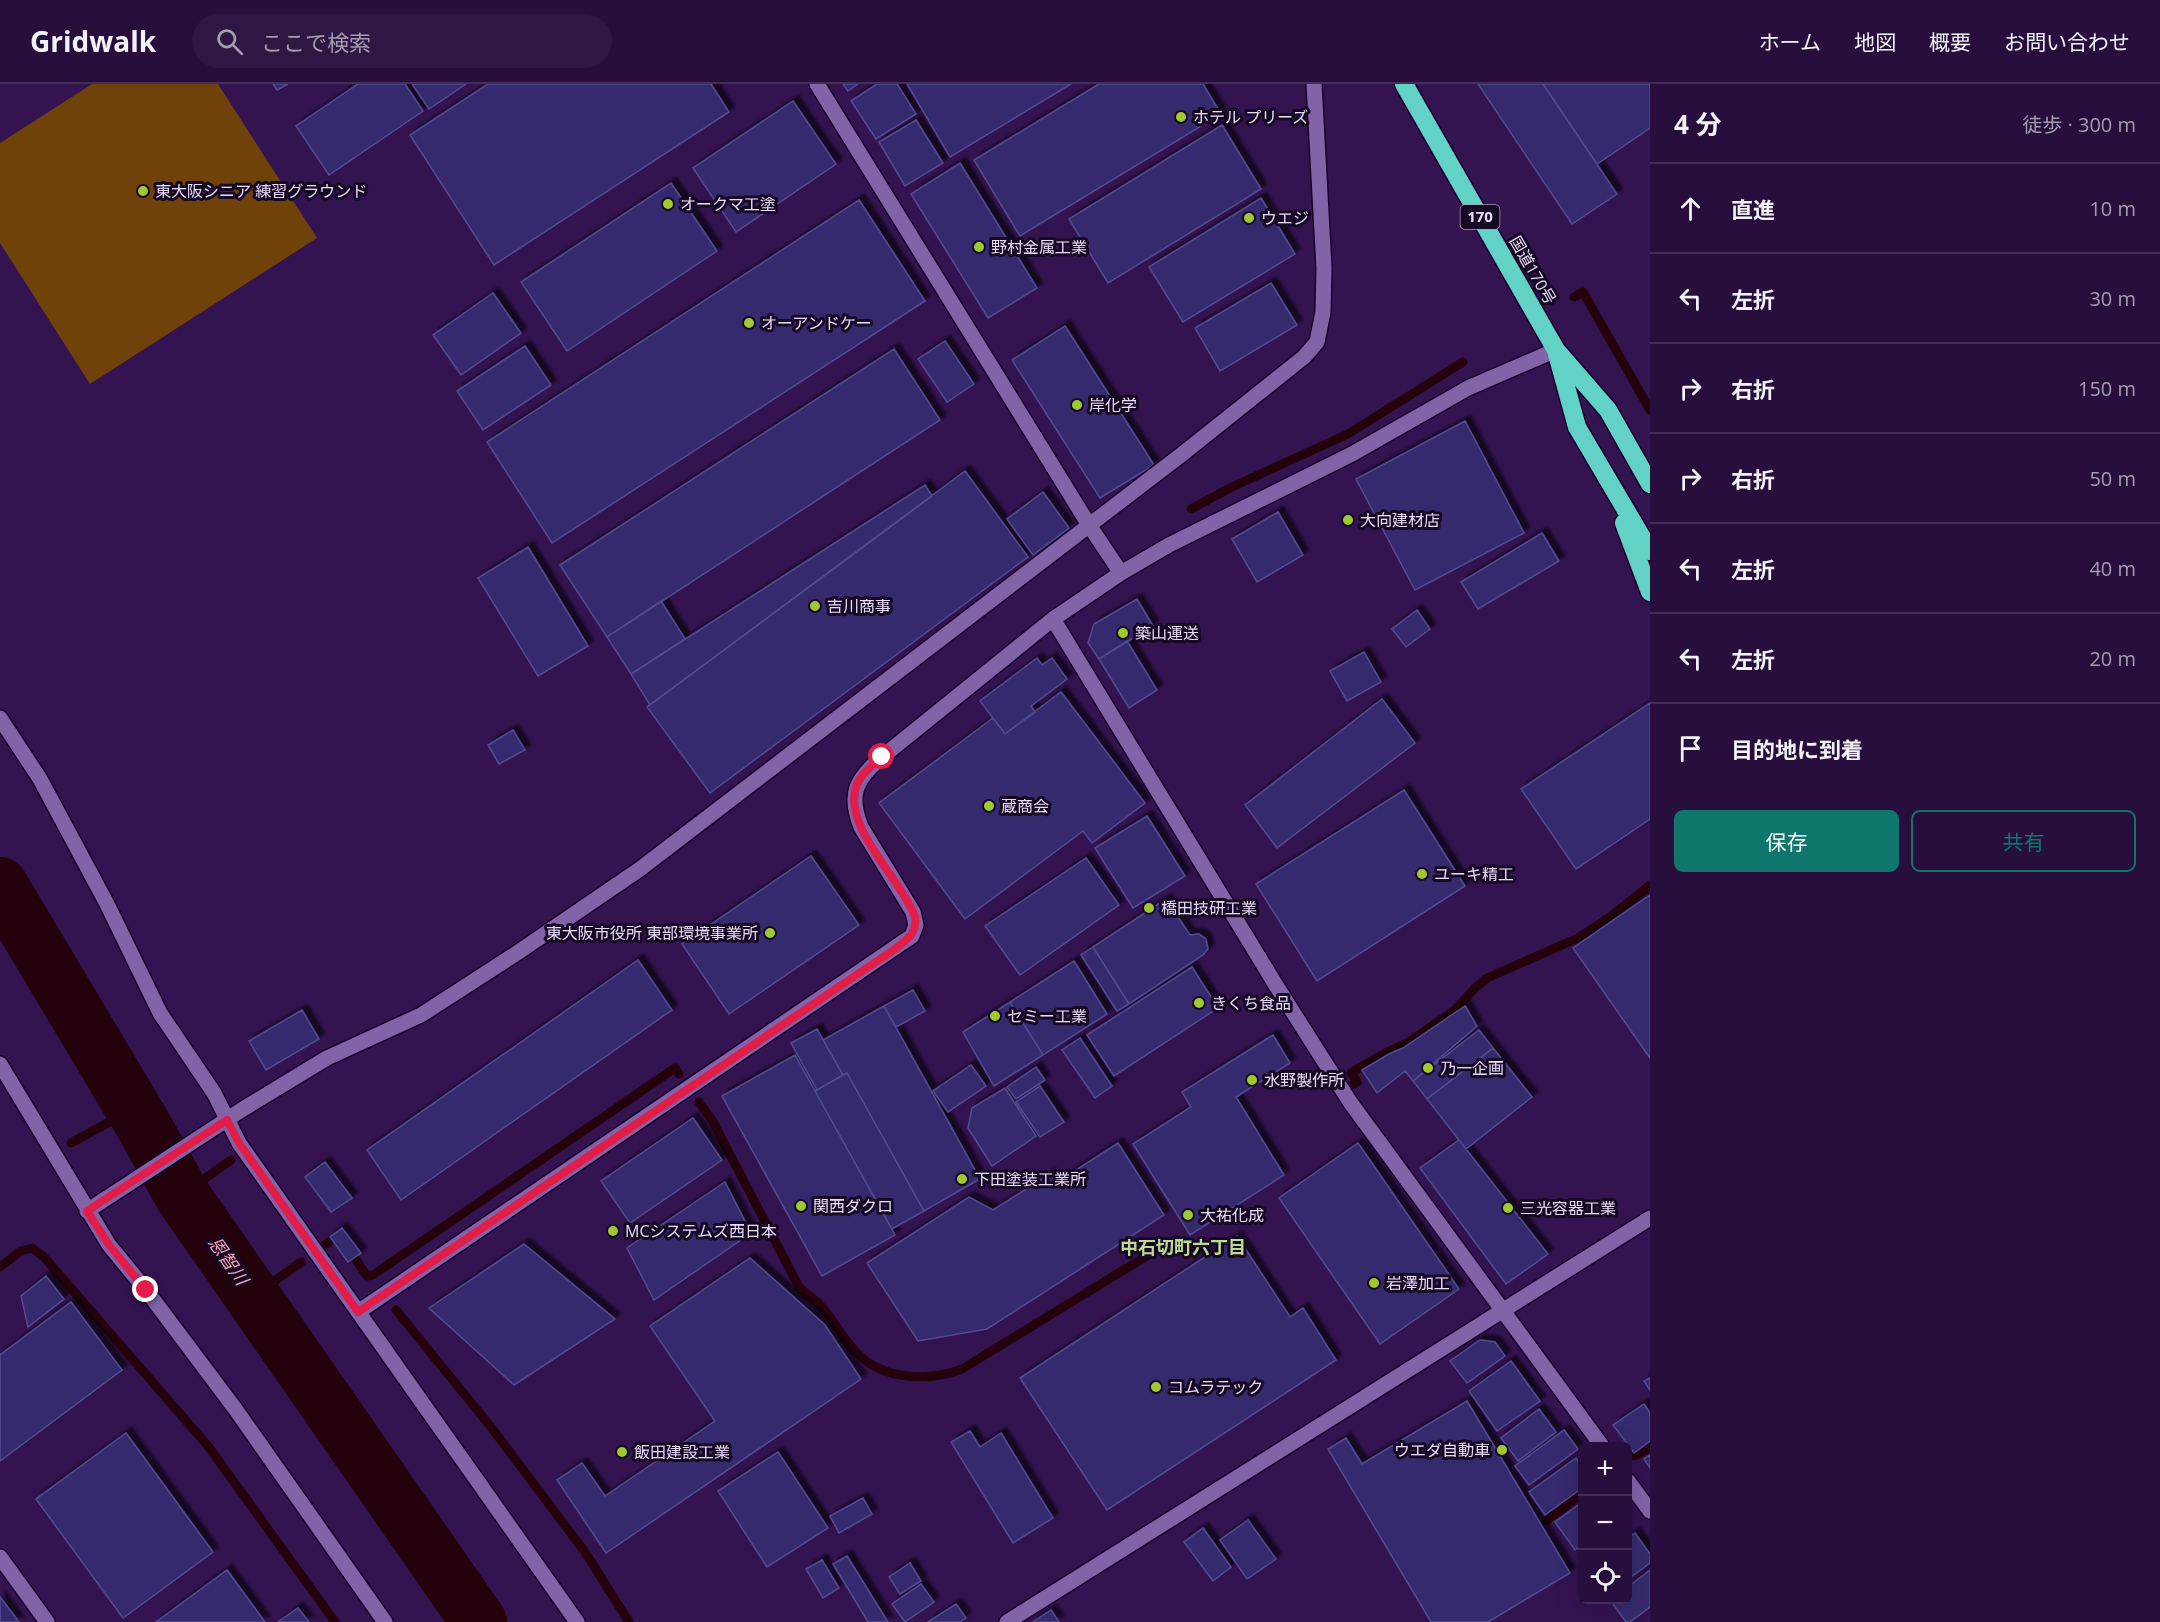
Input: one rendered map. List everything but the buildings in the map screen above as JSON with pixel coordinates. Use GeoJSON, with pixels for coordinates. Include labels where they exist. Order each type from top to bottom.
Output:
{"type":"FeatureCollection","features":[{"type":"Feature","properties":{"kind":"highway","name":"国道170号"},"geometry":{"type":"LineString","coordinates":[[1404,84],[1556,350],[1608,410],[1650,484]]}},
{"type":"Feature","properties":{"kind":"highway","name":"国道170号"},"geometry":{"type":"LineString","coordinates":[[1556,350],[1577,428],[1650,551]]}},
{"type":"Feature","properties":{"kind":"highway"},"geometry":{"type":"LineString","coordinates":[[1609,484],[1650,592]]}},
{"type":"Feature","properties":{"kind":"street"},"geometry":{"type":"LineString","coordinates":[[817,84],[1089,525],[1121,573]]}},
{"type":"Feature","properties":{"kind":"street"},"geometry":{"type":"LineString","coordinates":[[93,1207],[327,1058],[421,1015],[640,869],[1296,364],[1317,342],[1322,325],[1324,268],[1314,84]]}},
{"type":"Feature","properties":{"kind":"street"},"geometry":{"type":"LineString","coordinates":[[358,1312],[912,936],[916,925],[914,912],[857,817],[854,803],[857,783],[882,757],[1053,619],[1121,573],[1168,545],[1352,454],[1468,388],[1556,350]]}},
{"type":"Feature","properties":{"kind":"street"},"geometry":{"type":"LineString","coordinates":[[1053,619],[1277,987],[1350,1102],[1599,1442]]}},
{"type":"Feature","properties":{"kind":"street"},"geometry":{"type":"LineString","coordinates":[[0,718],[40,779],[108,904],[160,1013],[214,1094],[224,1123],[578,1622]]}},
{"type":"Feature","properties":{"kind":"street"},"geometry":{"type":"LineString","coordinates":[[0,1064],[93,1207],[109,1245],[146,1290],[236,1410],[384,1622]]}},
{"type":"Feature","properties":{"kind":"street"},"geometry":{"type":"LineString","coordinates":[[1007,1622],[1650,1218]]}},
{"type":"Feature","properties":{"kind":"street"},"geometry":{"type":"LineString","coordinates":[[1632,1486],[1650,1511]]}},
{"type":"Feature","properties":{"kind":"street"},"geometry":{"type":"LineString","coordinates":[[0,1557],[47,1622]]}},
{"type":"Feature","properties":{"kind":"shaded area","name":"東大阪シニア 練習グラウンド"},"geometry":{"type":"Polygon","coordinates":[[[92,84],[218,84],[317,238],[90,384],[0,243],[0,143],[92,84]]]}},
{"type":"Feature","properties":{"kind":"waterway"},"geometry":{"type":"LineString","coordinates":[[1574,297],[1583,292],[1650,410]]}},
{"type":"Feature","properties":{"kind":"waterway"},"geometry":{"type":"LineString","coordinates":[[1191,509],[1232,487],[1348,434],[1463,362]]}},
{"type":"Feature","properties":{"kind":"waterway","name":"恩智川"},"geometry":{"type":"LineString","coordinates":[[0,885],[145,1128],[182,1195],[479,1622]]}},
{"type":"Feature","properties":{"kind":"waterway"},"geometry":{"type":"LineString","coordinates":[[1354,1084],[1357,1082],[1351,1073],[1409,1042],[1455,1010],[1487,978],[1578,938],[1610,917],[1650,885]]}},
{"type":"Feature","properties":{"kind":"waterway"},"geometry":{"type":"LineString","coordinates":[[349,1249],[367,1276],[373,1275],[675,1068],[679,1074]]}},
{"type":"Feature","properties":{"kind":"waterway"},"geometry":{"type":"LineString","coordinates":[[699,1102],[712,1120],[799,1287],[820,1305],[857,1353],[880,1369],[921,1377],[962,1369],[1163,1246]]}},
{"type":"Feature","properties":{"kind":"waterway"},"geometry":{"type":"LineString","coordinates":[[71,1143],[133,1109]]}},
{"type":"Feature","properties":{"kind":"waterway"},"geometry":{"type":"LineString","coordinates":[[182,1195],[231,1160]]}},
{"type":"Feature","properties":{"kind":"waterway"},"geometry":{"type":"LineString","coordinates":[[322,1247],[339,1235],[341,1238]]}},
{"type":"Feature","properties":{"kind":"waterway"},"geometry":{"type":"LineString","coordinates":[[0,1267],[21,1251],[32,1248],[44,1257],[208,1446],[335,1622]]}},
{"type":"Feature","properties":{"kind":"waterway"},"geometry":{"type":"LineString","coordinates":[[252,1297],[301,1262]]}},
{"type":"Feature","properties":{"kind":"waterway"},"geometry":{"type":"LineString","coordinates":[[396,1310],[491,1427],[585,1552],[629,1622]]}},
{"type":"Feature","properties":{"kind":"waterway"},"geometry":{"type":"LineString","coordinates":[[1635,1456],[1650,1447]]}},
{"type":"Feature","properties":{"kind":"waterway"},"geometry":{"type":"LineString","coordinates":[[1546,1521],[1578,1496]]}},
{"type":"Feature","properties":{"kind":"place","name":"ホテル プリーズ"},"geometry":{"type":"Point","coordinates":[1181,117]}},
{"type":"Feature","properties":{"kind":"place","name":"東大阪シニア 練習グラウンド"},"geometry":{"type":"Point","coordinates":[143,191]}},
{"type":"Feature","properties":{"kind":"place","name":"オークマ工塗"},"geometry":{"type":"Point","coordinates":[668,204]}},
{"type":"Feature","properties":{"kind":"place","name":"ウエジ"},"geometry":{"type":"Point","coordinates":[1249,218]}},
{"type":"Feature","properties":{"kind":"place","name":"野村金属工業"},"geometry":{"type":"Point","coordinates":[979,247]}},
{"type":"Feature","properties":{"kind":"place","name":"オーアンドケー"},"geometry":{"type":"Point","coordinates":[749,323]}},
{"type":"Feature","properties":{"kind":"place","name":"岸化学"},"geometry":{"type":"Point","coordinates":[1077,405]}},
{"type":"Feature","properties":{"kind":"place","name":"大向建材店"},"geometry":{"type":"Point","coordinates":[1348,520]}},
{"type":"Feature","properties":{"kind":"place","name":"吉川商事"},"geometry":{"type":"Point","coordinates":[815,606]}},
{"type":"Feature","properties":{"kind":"place","name":"築山運送"},"geometry":{"type":"Point","coordinates":[1123,633]}},
{"type":"Feature","properties":{"kind":"place","name":"蔵商会"},"geometry":{"type":"Point","coordinates":[989,806]}},
{"type":"Feature","properties":{"kind":"place","name":"ユーキ精工"},"geometry":{"type":"Point","coordinates":[1422,874]}},
{"type":"Feature","properties":{"kind":"place","name":"橋田技研工業"},"geometry":{"type":"Point","coordinates":[1149,908]}},
{"type":"Feature","properties":{"kind":"place","name":"東大阪市役所 東部環境事業所"},"geometry":{"type":"Point","coordinates":[770,933]}},
{"type":"Feature","properties":{"kind":"place","name":"きくち食品"},"geometry":{"type":"Point","coordinates":[1199,1003]}},
{"type":"Feature","properties":{"kind":"place","name":"セミー工業"},"geometry":{"type":"Point","coordinates":[995,1016]}},
{"type":"Feature","properties":{"kind":"place","name":"乃一企画"},"geometry":{"type":"Point","coordinates":[1428,1068]}},
{"type":"Feature","properties":{"kind":"place","name":"水野製作所"},"geometry":{"type":"Point","coordinates":[1252,1080]}},
{"type":"Feature","properties":{"kind":"place","name":"下田塗装工業所"},"geometry":{"type":"Point","coordinates":[962,1179]}},
{"type":"Feature","properties":{"kind":"place","name":"関西ダクロ"},"geometry":{"type":"Point","coordinates":[801,1206]}},
{"type":"Feature","properties":{"kind":"place","name":"三光容器工業"},"geometry":{"type":"Point","coordinates":[1508,1208]}},
{"type":"Feature","properties":{"kind":"place","name":"大祐化成"},"geometry":{"type":"Point","coordinates":[1188,1215]}},
{"type":"Feature","properties":{"kind":"place","name":"MCシステムズ西日本"},"geometry":{"type":"Point","coordinates":[613,1231]}},
{"type":"Feature","properties":{"kind":"place","name":"岩澤加工"},"geometry":{"type":"Point","coordinates":[1374,1283]}},
{"type":"Feature","properties":{"kind":"place","name":"コムラテック"},"geometry":{"type":"Point","coordinates":[1156,1387]}},
{"type":"Feature","properties":{"kind":"place","name":"ウエダ自動車"},"geometry":{"type":"Point","coordinates":[1502,1450]}},
{"type":"Feature","properties":{"kind":"place","name":"飯田建設工業"},"geometry":{"type":"Point","coordinates":[622,1452]}},
{"type":"Feature","properties":{"kind":"district","name":"中石切町六丁目"},"geometry":{"type":"Point","coordinates":[1183,1248]}},
{"type":"Feature","properties":{"kind":"route"},"geometry":{"type":"LineString","coordinates":[[146,1290],[109,1245],[87,1211],[227,1120],[239,1143],[358,1312],[895,949],[912,936],[916,925],[914,912],[861,827],[854,803],[857,783],[882,757]]}}]}
